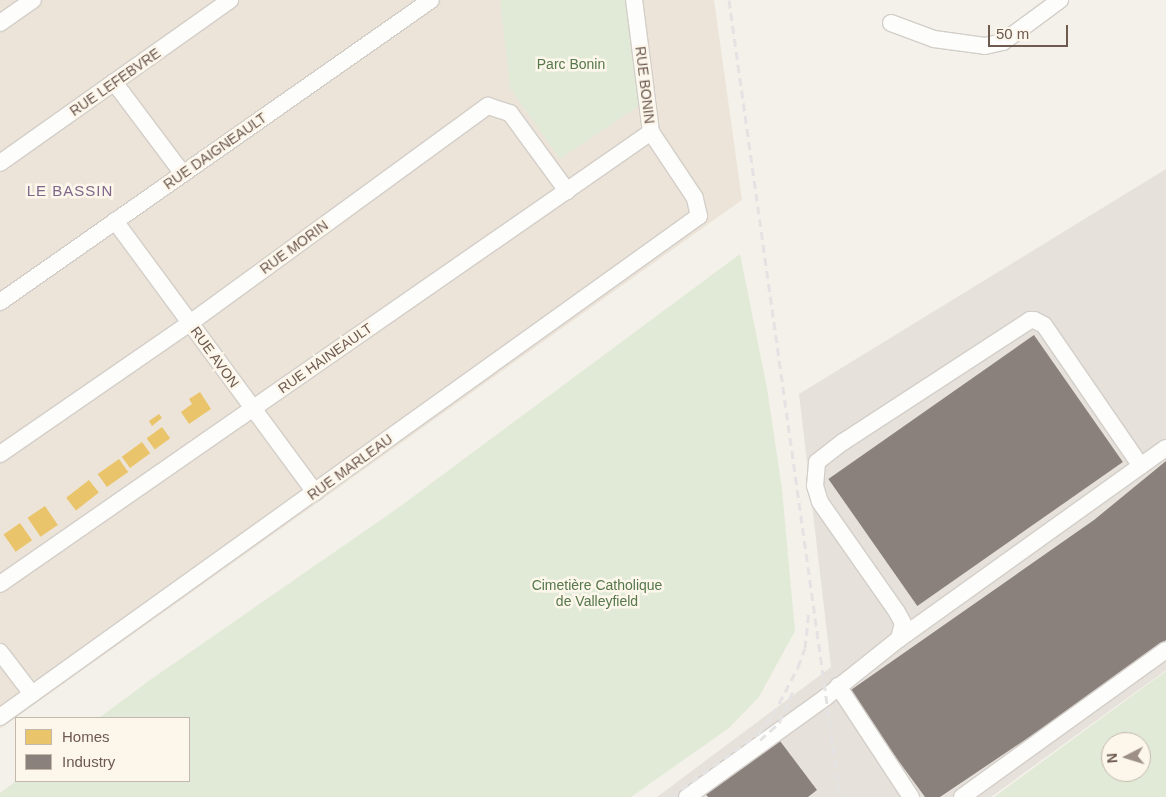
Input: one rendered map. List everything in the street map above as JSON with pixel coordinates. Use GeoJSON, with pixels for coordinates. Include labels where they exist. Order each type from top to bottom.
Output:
{"type":"FeatureCollection","features":[{"type":"Feature","properties":{"kind":"street"},"geometry":{"type":"LineString","coordinates":[[0,23],[33,0]]}},
{"type":"Feature","properties":{"kind":"street","name":"RUE LEFEBVRE"},"geometry":{"type":"LineString","coordinates":[[0,163],[230,0]]}},
{"type":"Feature","properties":{"kind":"street","name":"RUE DAIGNEAULT"},"geometry":{"type":"LineString","coordinates":[[0,302],[431,0]]}},
{"type":"Feature","properties":{"kind":"street","name":"RUE BONIN"},"geometry":{"type":"LineString","coordinates":[[634,0],[651,132],[695,198],[699,216]]}},
{"type":"Feature","properties":{"kind":"street"},"geometry":{"type":"LineString","coordinates":[[891,23],[934,39],[985,46],[1003,42],[1060,0]]}},
{"type":"Feature","properties":{"kind":"street"},"geometry":{"type":"LineString","coordinates":[[114,82],[182,174]]}},
{"type":"Feature","properties":{"kind":"street","name":"RUE MORIN"},"geometry":{"type":"LineString","coordinates":[[0,454],[190,323],[488,106],[510,114],[567,191]]}},
{"type":"Feature","properties":{"kind":"street","name":"RUE HAINEAULT"},"geometry":{"type":"LineString","coordinates":[[0,584],[651,132]]}},
{"type":"Feature","properties":{"kind":"street","name":"RUE MARLEAU"},"geometry":{"type":"LineString","coordinates":[[0,717],[699,216]]}},
{"type":"Feature","properties":{"kind":"street","name":"RUE AVON"},"geometry":{"type":"LineString","coordinates":[[115,221],[314,492]]}},
{"type":"Feature","properties":{"kind":"street"},"geometry":{"type":"LineString","coordinates":[[899,639],[902,623],[896,612],[820,502],[815,486],[817,462],[842,442],[1030,320],[1034,320],[1044,326],[1141,466]]}},
{"type":"Feature","properties":{"kind":"street"},"geometry":{"type":"LineString","coordinates":[[686,797],[899,639],[1166,448]]}},
{"type":"Feature","properties":{"kind":"street"},"geometry":{"type":"LineString","coordinates":[[962,797],[1166,650]]}},
{"type":"Feature","properties":{"kind":"street"},"geometry":{"type":"LineString","coordinates":[[0,652],[32,694]]}},
{"type":"Feature","properties":{"kind":"street"},"geometry":{"type":"LineString","coordinates":[[838,686],[911,797]]}},
{"type":"Feature","properties":{"kind":"shaded area"},"geometry":{"type":"Polygon","coordinates":[[[0,0],[714,0],[742,200],[0,729],[0,0]]]}},
{"type":"Feature","properties":{"kind":"shaded area"},"geometry":{"type":"Polygon","coordinates":[[[1166,169],[1166,670],[991,797],[657,797],[831,667],[799,394],[1166,169]]]}},
{"type":"Feature","properties":{"kind":"green space","name":"Parc Bonin"},"geometry":{"type":"Polygon","coordinates":[[[500,0],[625,0],[640,105],[560,159],[510,88],[500,0]]]}},
{"type":"Feature","properties":{"kind":"green space","name":"Cimetière Catholique de Valleyfield"},"geometry":{"type":"Polygon","coordinates":[[[740,254],[767,388],[782,489],[795,631],[759,697],[729,728],[631,797],[0,797],[0,793],[15,782],[190,782],[190,717],[100,717],[150,680],[398,508],[740,254]]]}},
{"type":"Feature","properties":{"kind":"green space"},"geometry":{"type":"Polygon","coordinates":[[[1166,671],[1166,797],[994,797],[1166,671]]]}},
{"type":"Feature","properties":{"kind":"building: Homes"},"geometry":{"type":"Polygon","coordinates":[[[200,392],[211,409],[189,424],[181,412],[192,404],[189,399],[200,392]]]}},
{"type":"Feature","properties":{"kind":"building: Homes"},"geometry":{"type":"Polygon","coordinates":[[[159,414],[162,418],[152,426],[149,421],[159,414]]]}},
{"type":"Feature","properties":{"kind":"building: Homes"},"geometry":{"type":"Polygon","coordinates":[[[162,427],[170,438],[155,449],[147,438],[162,427]]]}},
{"type":"Feature","properties":{"kind":"building: Homes"},"geometry":{"type":"Polygon","coordinates":[[[142,442],[150,453],[130,468],[122,457],[142,442]]]}},
{"type":"Feature","properties":{"kind":"building: Homes"},"geometry":{"type":"Polygon","coordinates":[[[119,459],[128,472],[107,487],[98,474],[119,459]]]}},
{"type":"Feature","properties":{"kind":"building: Homes"},"geometry":{"type":"Polygon","coordinates":[[[89,480],[99,493],[76,510],[66,498],[89,480]]]}},
{"type":"Feature","properties":{"kind":"building: Homes"},"geometry":{"type":"Polygon","coordinates":[[[45,506],[58,525],[40,537],[28,518],[45,506]]]}},
{"type":"Feature","properties":{"kind":"building: Homes"},"geometry":{"type":"Polygon","coordinates":[[[20,523],[32,540],[16,552],[4,534],[20,523]]]}},
{"type":"Feature","properties":{"kind":"building: Industry"},"geometry":{"type":"Polygon","coordinates":[[[1034,335],[1123,462],[917,606],[828,479],[1034,335]]]}},
{"type":"Feature","properties":{"kind":"building: Industry"},"geometry":{"type":"Polygon","coordinates":[[[1166,461],[1166,640],[1108,684],[940,797],[925,797],[848,692],[1094,520],[1166,461]]]}},
{"type":"Feature","properties":{"kind":"building: Industry"},"geometry":{"type":"Polygon","coordinates":[[[777,737],[817,790],[808,797],[708,797],[704,792],[777,737]]]}},
{"type":"Feature","properties":{"kind":"railway"},"geometry":{"type":"LineString","coordinates":[[729,0],[840,797]]}},
{"type":"Feature","properties":{"kind":"railway"},"geometry":{"type":"LineString","coordinates":[[671,797],[758,734],[773,715],[798,667],[805,648],[809,611]]}},
{"type":"Feature","properties":{"kind":"railway"},"geometry":{"type":"LineString","coordinates":[[760,740],[779,723],[793,692]]}},
{"type":"Feature","properties":{"kind":"district","name":"LE BASSIN"},"geometry":{"type":"Point","coordinates":[70,191]}}]}
